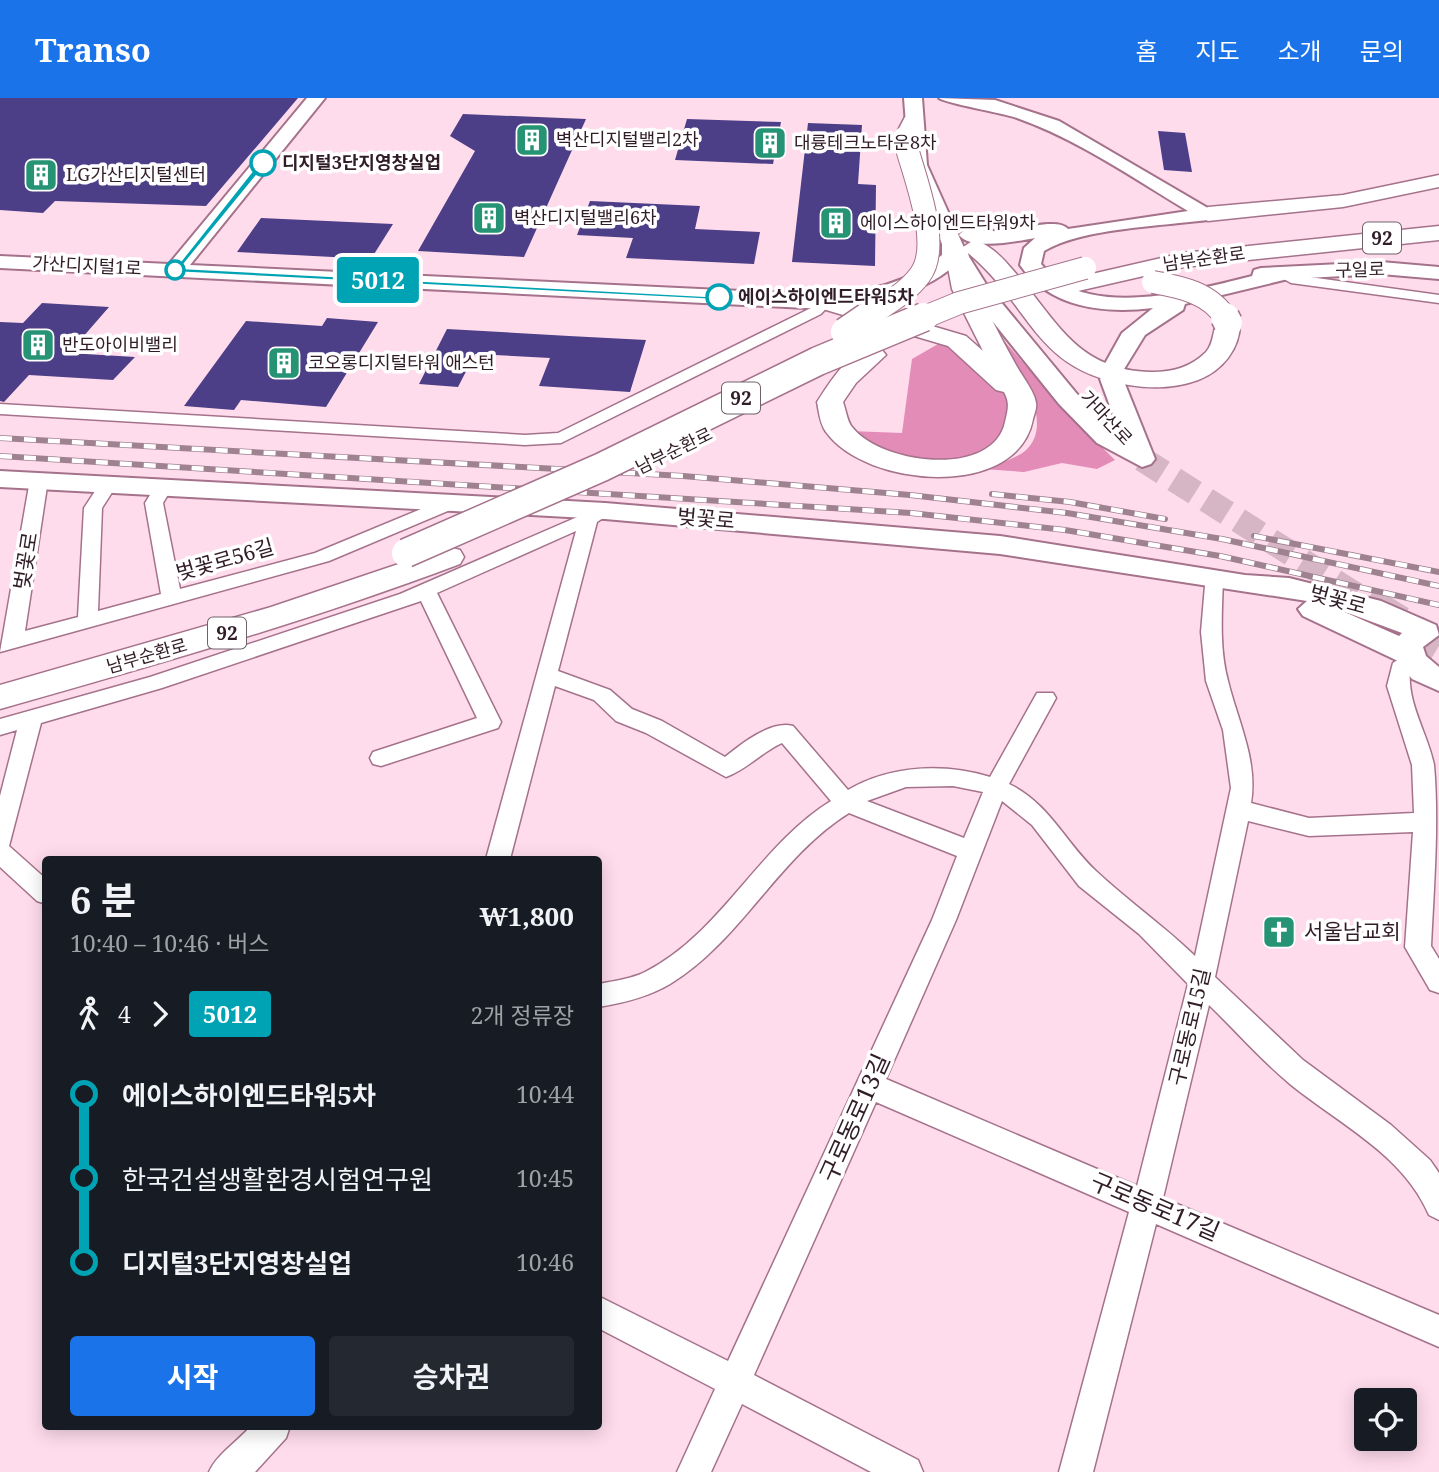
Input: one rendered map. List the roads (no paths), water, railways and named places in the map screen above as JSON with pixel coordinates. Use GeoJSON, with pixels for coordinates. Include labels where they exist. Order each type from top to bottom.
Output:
{"type":"FeatureCollection","features":[{"type":"Feature","properties":{"kind":"main road"},"geometry":{"type":"LineString","coordinates":[[175,270],[316,98]]}},
{"type":"Feature","properties":{"kind":"main road","name":"가마산로"},"geometry":{"type":"LineString","coordinates":[[913,98],[908,130],[918,165],[963,245],[998,316],[1068,400],[1106,438],[1142,459],[1133,429],[1117,401],[1113,374],[1130,335],[1144,322],[1189,297]]}},
{"type":"Feature","properties":{"kind":"main road"},"geometry":{"type":"LineString","coordinates":[[930,98],[938,150]]}},
{"type":"Feature","properties":{"kind":"main road"},"geometry":{"type":"LineString","coordinates":[[948,98],[995,105],[1054,125],[1208,214]]}},
{"type":"Feature","properties":{"kind":"main road"},"geometry":{"type":"LineString","coordinates":[[772,382],[907,290],[921,274],[930,255],[929,235],[908,130]]}},
{"type":"Feature","properties":{"kind":"main road"},"geometry":{"type":"LineString","coordinates":[[963,245],[1054,229],[1092,229],[1343,201],[1439,181]]}},
{"type":"Feature","properties":{"kind":"main road","name":"가마산로"},"geometry":{"type":"LineString","coordinates":[[950,186],[963,245]]}},
{"type":"Feature","properties":{"kind":"main road","name":"남부순환로"},"geometry":{"type":"LineString","coordinates":[[0,697],[263,623],[360,592],[449,557],[536,519],[873,355],[953,321],[1065,286],[1097,283],[1171,251],[1301,234],[1439,223]]}},
{"type":"Feature","properties":{"kind":"main road"},"geometry":{"type":"LineString","coordinates":[[1092,229],[1040,243],[1032,253],[1030,265],[1035,273],[1056,288],[1079,298],[1097,283],[1282,274]]}},
{"type":"Feature","properties":{"kind":"main road","name":"남부순환로"},"geometry":{"type":"LineString","coordinates":[[0,678],[308,590],[407,553],[602,467],[772,382],[959,303],[1097,283],[1183,260],[1439,233]]}},
{"type":"Feature","properties":{"kind":"main road"},"geometry":{"type":"LineString","coordinates":[[1325,243],[1382,246],[1439,241]]}},
{"type":"Feature","properties":{"kind":"main road"},"geometry":{"type":"LineString","coordinates":[[963,245],[992,259],[1066,354],[1101,372],[1155,380],[1191,373],[1209,363],[1222,348],[1228,323],[1220,309],[1206,297],[1184,288],[1153,282],[1097,283]]}},
{"type":"Feature","properties":{"kind":"main road"},"geometry":{"type":"LineString","coordinates":[[873,355],[846,378],[830,402],[833,424],[843,438],[864,452],[925,469],[957,468],[982,462],[1006,447],[1020,430],[1023,403],[964,289],[963,245]]}},
{"type":"Feature","properties":{"kind":"main road","name":"가산디지털1로"},"geometry":{"type":"LineString","coordinates":[[0,262],[825,302],[850,300],[929,278],[963,245]]}},
{"type":"Feature","properties":{"kind":"main road","name":"구일로"},"geometry":{"type":"LineString","coordinates":[[1282,274],[1381,268],[1439,273]]}},
{"type":"Feature","properties":{"kind":"main road"},"geometry":{"type":"LineString","coordinates":[[1097,283],[1143,304],[1189,297],[1282,274]]}},
{"type":"Feature","properties":{"kind":"main road"},"geometry":{"type":"LineString","coordinates":[[825,302],[957,341],[991,369],[1023,403]]}},
{"type":"Feature","properties":{"kind":"main road","name":"벚꽃로"},"geometry":{"type":"LineString","coordinates":[[0,479],[456,501],[597,515],[1000,545],[1245,584],[1421,644],[1421,670],[1439,680]]}},
{"type":"Feature","properties":{"kind":"street"},"geometry":{"type":"LineString","coordinates":[[1282,274],[1291,279],[1439,299]]}},
{"type":"Feature","properties":{"kind":"street"},"geometry":{"type":"LineString","coordinates":[[0,409],[561,438],[816,311],[825,302]]}},
{"type":"Feature","properties":{"kind":"street","name":"벚꽃로"},"geometry":{"type":"LineString","coordinates":[[6,644],[39,480]]}},
{"type":"Feature","properties":{"kind":"street"},"geometry":{"type":"LineString","coordinates":[[88,621],[93,508],[109,483]]}},
{"type":"Feature","properties":{"kind":"street"},"geometry":{"type":"LineString","coordinates":[[164,486],[154,503],[172,599]]}},
{"type":"Feature","properties":{"kind":"street","name":"벚꽃로56길"},"geometry":{"type":"LineString","coordinates":[[6,644],[322,557],[456,501]]}},
{"type":"Feature","properties":{"kind":"street"},"geometry":{"type":"LineString","coordinates":[[0,727],[155,683],[426,591],[597,515]]}},
{"type":"Feature","properties":{"kind":"street"},"geometry":{"type":"LineString","coordinates":[[499,856],[547,675],[597,515]]}},
{"type":"Feature","properties":{"kind":"street","name":"구로동로15길"},"geometry":{"type":"LineString","coordinates":[[1076,1472],[1147,1203],[1226,877],[1242,788],[1234,730],[1217,681],[1211,632],[1213,578]]}},
{"type":"Feature","properties":{"kind":"street"},"geometry":{"type":"LineString","coordinates":[[381,758],[491,722],[426,591]]}},
{"type":"Feature","properties":{"kind":"street"},"geometry":{"type":"LineString","coordinates":[[1421,644],[1400,668],[1398,686],[1423,765],[1432,822],[1423,853],[1418,947],[1439,982]]}},
{"type":"Feature","properties":{"kind":"street"},"geometry":{"type":"LineString","coordinates":[[547,675],[584,686],[602,695],[624,715],[654,727],[693,752],[726,768],[754,746],[785,732],[845,802],[971,851]]}},
{"type":"Feature","properties":{"kind":"street","name":"구로동로13길"},"geometry":{"type":"LineString","coordinates":[[694,1472],[870,1086],[996,787],[1045,698]]}},
{"type":"Feature","properties":{"kind":"street"},"geometry":{"type":"LineString","coordinates":[[0,841],[31,718]]}},
{"type":"Feature","properties":{"kind":"street"},"geometry":{"type":"LineString","coordinates":[[602,995],[638,988],[669,971],[713,935],[798,841],[852,796],[897,778],[932,775],[964,778],[996,787],[1024,803],[1080,871],[1175,952],[1200,981],[1299,1074],[1400,1150],[1436,1189],[1439,1205]]}},
{"type":"Feature","properties":{"kind":"street"},"geometry":{"type":"LineString","coordinates":[[1238,809],[1309,827],[1432,822]]}},
{"type":"Feature","properties":{"kind":"street"},"geometry":{"type":"LineString","coordinates":[[0,852],[42,890]]}},
{"type":"Feature","properties":{"kind":"street"},"geometry":{"type":"LineString","coordinates":[[1423,853],[1439,875]]}},
{"type":"Feature","properties":{"kind":"street","name":"구로동로17길"},"geometry":{"type":"LineString","coordinates":[[870,1086],[1439,1331]]}},
{"type":"Feature","properties":{"kind":"street"},"geometry":{"type":"LineString","coordinates":[[602,1313],[906,1472]]}},
{"type":"Feature","properties":{"kind":"street"},"geometry":{"type":"LineString","coordinates":[[226,1472],[243,1460],[270,1430]]}},
{"type":"Feature","properties":{"kind":"tunnel"},"geometry":{"type":"LineString","coordinates":[[1142,459],[1375,607]]}},
{"type":"Feature","properties":{"kind":"tunnel"},"geometry":{"type":"LineString","coordinates":[[1372,605],[1439,646]]}},
{"type":"Feature","properties":{"kind":"railway"},"geometry":{"type":"LineString","coordinates":[[0,438],[683,476],[910,495],[1067,513],[1222,539],[1439,586]]}},
{"type":"Feature","properties":{"kind":"railway"},"geometry":{"type":"LineString","coordinates":[[0,456],[911,513],[1065,530],[1220,556],[1439,605]]}},
{"type":"Feature","properties":{"kind":"railway"},"geometry":{"type":"LineString","coordinates":[[992,494],[1070,502],[1165,519]]}},
{"type":"Feature","properties":{"kind":"railway"},"geometry":{"type":"LineString","coordinates":[[1254,536],[1439,572]]}},
{"type":"Feature","properties":{"kind":"place","name":"벽산디지털밸리2차"},"geometry":{"type":"Point","coordinates":[532,140]}},
{"type":"Feature","properties":{"kind":"place","name":"대륭테크노타운8차"},"geometry":{"type":"Point","coordinates":[770,143]}},
{"type":"Feature","properties":{"kind":"place","name":"디지털3단지영창실업"},"geometry":{"type":"Point","coordinates":[263,163]}},
{"type":"Feature","properties":{"kind":"place","name":"LG가산디지털센터"},"geometry":{"type":"Point","coordinates":[41,175]}},
{"type":"Feature","properties":{"kind":"place","name":"벽산디지털밸리6차"},"geometry":{"type":"Point","coordinates":[489,218]}},
{"type":"Feature","properties":{"kind":"place","name":"에이스하이엔드타워9차"},"geometry":{"type":"Point","coordinates":[836,223]}},
{"type":"Feature","properties":{"kind":"place","name":"에이스하이엔드타워5차"},"geometry":{"type":"Point","coordinates":[719,297]}},
{"type":"Feature","properties":{"kind":"place","name":"반도아이비밸리"},"geometry":{"type":"Point","coordinates":[38,345]}},
{"type":"Feature","properties":{"kind":"place","name":"코오롱디지털타워 애스턴"},"geometry":{"type":"Point","coordinates":[284,363]}},
{"type":"Feature","properties":{"kind":"place","name":"서울남교회"},"geometry":{"type":"Point","coordinates":[1279,932]}}]}
